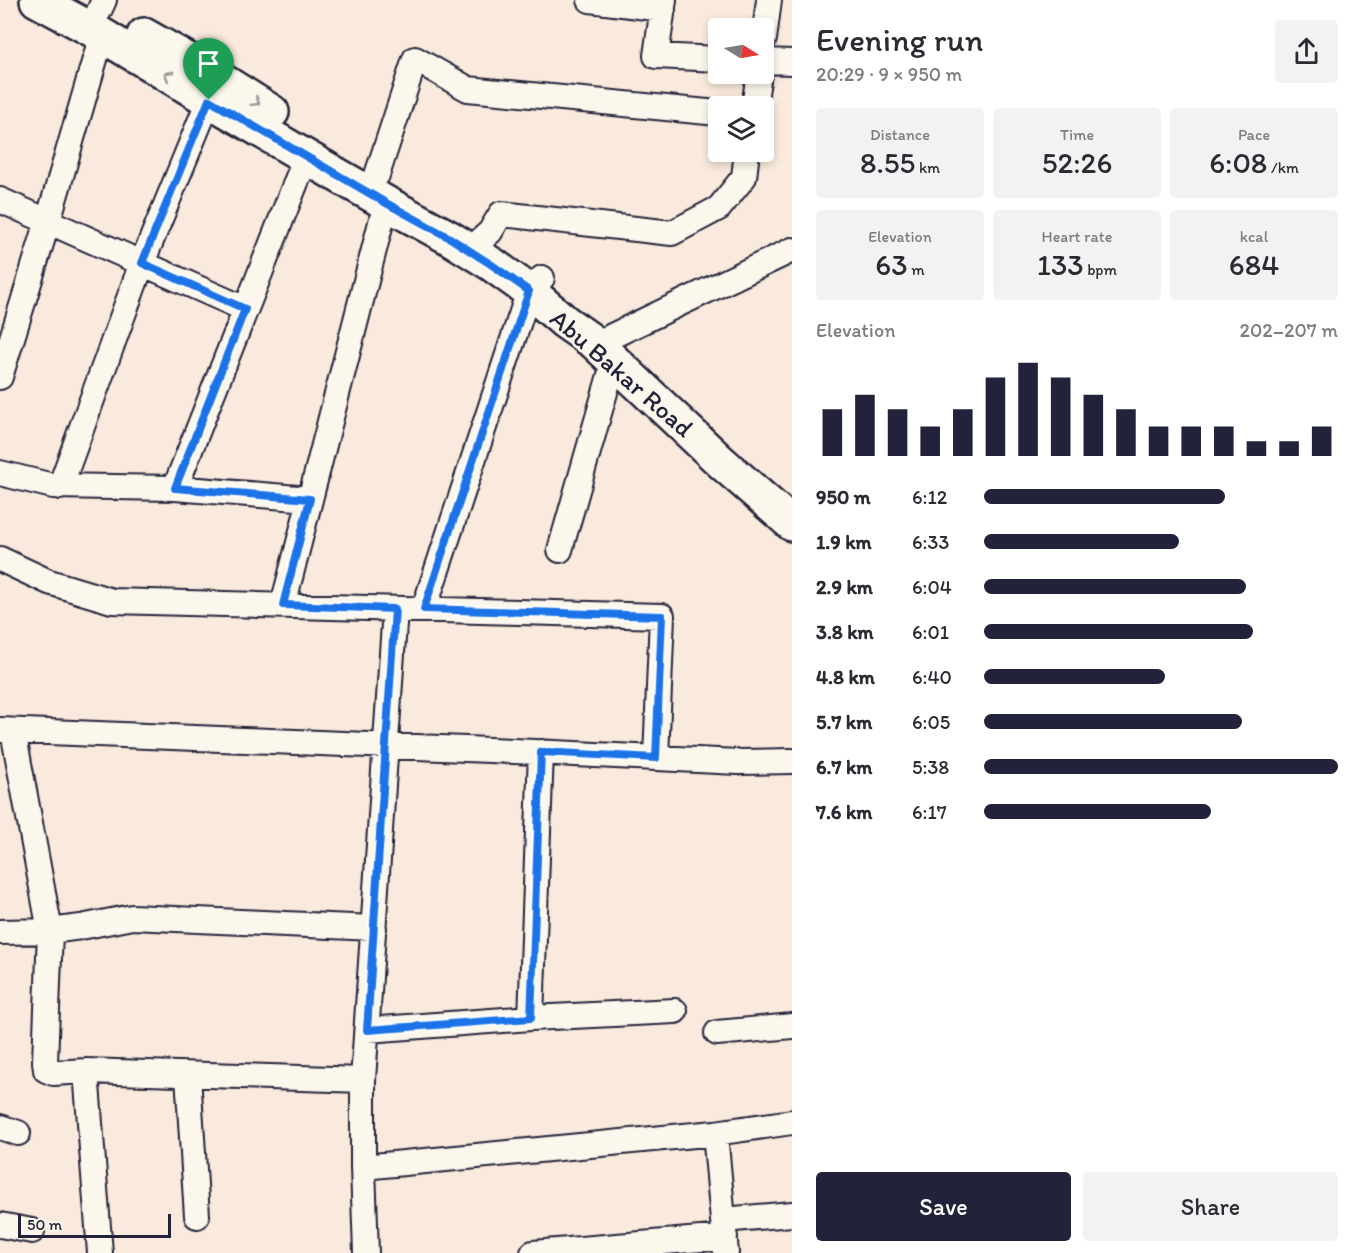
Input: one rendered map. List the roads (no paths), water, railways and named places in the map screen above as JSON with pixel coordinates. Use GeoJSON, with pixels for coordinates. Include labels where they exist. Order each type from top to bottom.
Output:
{"type":"FeatureCollection","features":[{"type":"Feature","properties":{"kind":"main road","name":"Abu Bakar Road"},"geometry":{"type":"LineString","coordinates":[[37,0],[96,11],[199,66],[342,167],[482,239],[536,285],[565,322],[595,344],[613,349],[792,501]]}},
{"type":"Feature","properties":{"kind":"main road","name":"Abu Bakar Road"},"geometry":{"type":"LineString","coordinates":[[96,11],[209,100],[306,157],[342,167]]}},
{"type":"Feature","properties":{"kind":"main road","name":"Abu Bakar Road"},"geometry":{"type":"LineString","coordinates":[[381,189],[492,265],[536,285]]}},
{"type":"Feature","properties":{"kind":"main road","name":"Abu Bakar Road"},"geometry":{"type":"LineString","coordinates":[[613,349],[720,461],[792,524]]}},
{"type":"Feature","properties":{"kind":"street"},"geometry":{"type":"LineString","coordinates":[[590,0],[663,4],[656,56],[708,59]]}},
{"type":"Feature","properties":{"kind":"street"},"geometry":{"type":"LineString","coordinates":[[767,18],[769,0]]}},
{"type":"Feature","properties":{"kind":"street"},"geometry":{"type":"LineString","coordinates":[[0,377],[48,221],[96,11]]}},
{"type":"Feature","properties":{"kind":"street"},"geometry":{"type":"LineString","coordinates":[[283,605],[310,499],[381,189],[415,59],[468,89],[708,112]]}},
{"type":"Feature","properties":{"kind":"street"},"geometry":{"type":"LineString","coordinates":[[774,61],[792,62]]}},
{"type":"Feature","properties":{"kind":"street"},"geometry":{"type":"LineString","coordinates":[[60,487],[142,263],[209,100]]}},
{"type":"Feature","properties":{"kind":"street"},"geometry":{"type":"LineString","coordinates":[[175,488],[306,157]]}},
{"type":"Feature","properties":{"kind":"street"},"geometry":{"type":"LineString","coordinates":[[482,239],[490,232],[501,214],[672,233],[719,208],[744,177],[746,162]]}},
{"type":"Feature","properties":{"kind":"street"},"geometry":{"type":"LineString","coordinates":[[0,200],[245,309]]}},
{"type":"Feature","properties":{"kind":"street"},"geometry":{"type":"LineString","coordinates":[[560,550],[613,349],[792,250]]}},
{"type":"Feature","properties":{"kind":"street"},"geometry":{"type":"LineString","coordinates":[[424,609],[536,285]]}},
{"type":"Feature","properties":{"kind":"street"},"geometry":{"type":"LineString","coordinates":[[0,473],[60,487],[175,488],[310,499]]}},
{"type":"Feature","properties":{"kind":"street"},"geometry":{"type":"LineString","coordinates":[[0,559],[49,582],[112,601],[662,616],[656,758]]}},
{"type":"Feature","properties":{"kind":"street"},"geometry":{"type":"LineString","coordinates":[[366,1253],[363,1080],[395,609]]}},
{"type":"Feature","properties":{"kind":"street"},"geometry":{"type":"LineString","coordinates":[[363,1080],[86,1071],[53,1073],[46,1070],[50,931],[6,731],[738,762],[792,762]]}},
{"type":"Feature","properties":{"kind":"street"},"geometry":{"type":"LineString","coordinates":[[531,1018],[541,752]]}},
{"type":"Feature","properties":{"kind":"street"},"geometry":{"type":"LineString","coordinates":[[0,932],[50,931],[132,917],[374,928]]}},
{"type":"Feature","properties":{"kind":"street"},"geometry":{"type":"LineString","coordinates":[[367,1030],[531,1018],[675,1011]]}},
{"type":"Feature","properties":{"kind":"street"},"geometry":{"type":"LineString","coordinates":[[717,1033],[792,1026]]}},
{"type":"Feature","properties":{"kind":"street"},"geometry":{"type":"LineString","coordinates":[[86,1071],[100,1253]]}},
{"type":"Feature","properties":{"kind":"street"},"geometry":{"type":"LineString","coordinates":[[189,1076],[196,1216]]}},
{"type":"Feature","properties":{"kind":"street"},"geometry":{"type":"LineString","coordinates":[[363,1167],[715,1133],[792,1122]]}},
{"type":"Feature","properties":{"kind":"street"},"geometry":{"type":"LineString","coordinates":[[715,1133],[725,1236]]}},
{"type":"Feature","properties":{"kind":"street"},"geometry":{"type":"LineString","coordinates":[[533,1253],[725,1236],[792,1214]]}},
{"type":"Feature","properties":{"kind":"street"},"geometry":{"type":"LineString","coordinates":[[0,1225],[32,1231]]}}]}
